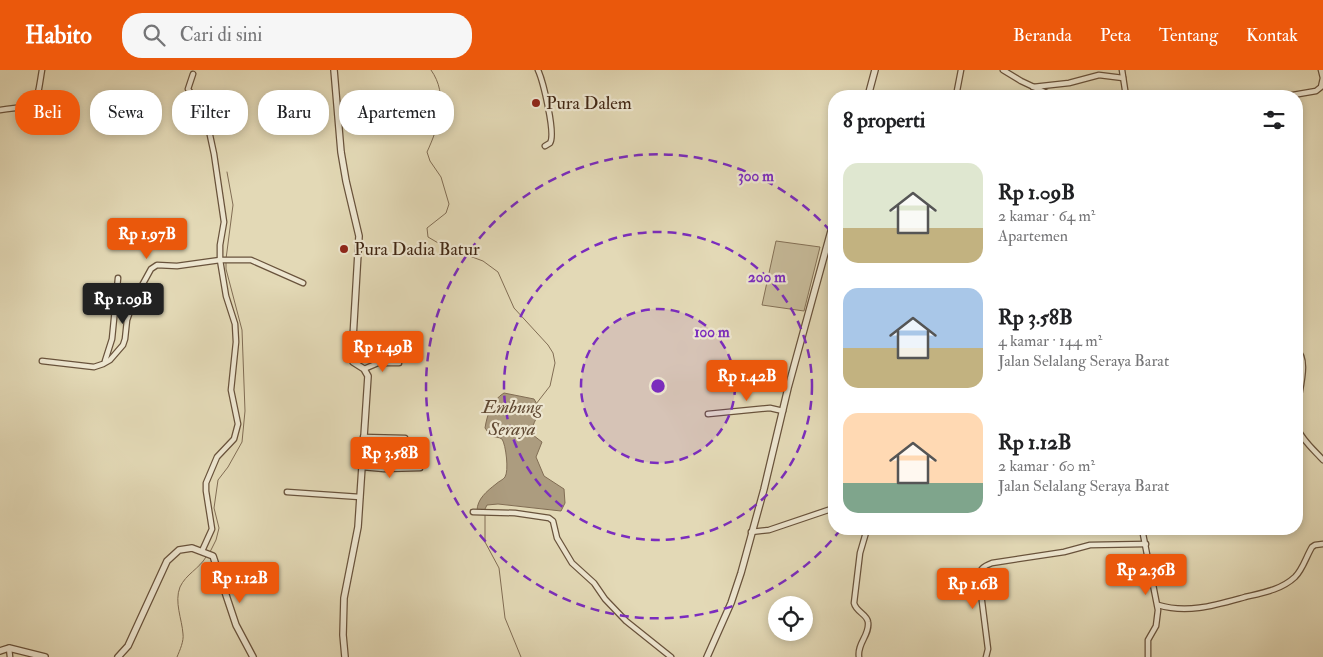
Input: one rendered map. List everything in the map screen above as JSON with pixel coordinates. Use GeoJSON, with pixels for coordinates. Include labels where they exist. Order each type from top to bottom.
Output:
{"type":"FeatureCollection","features":[{"type":"Feature","properties":{"kind":"street"},"geometry":{"type":"LineString","coordinates":[[0,110],[30,107],[35,103],[42,70]]}},
{"type":"Feature","properties":{"kind":"street"},"geometry":{"type":"LineString","coordinates":[[334,70],[341,152],[359,236],[352,355],[354,362],[364,369],[368,376],[358,527],[344,598],[345,657]]}},
{"type":"Feature","properties":{"kind":"street"},"geometry":{"type":"LineString","coordinates":[[538,70],[545,95],[552,136],[550,143],[544,146]]}},
{"type":"Feature","properties":{"kind":"street"},"geometry":{"type":"LineString","coordinates":[[870,90],[875,70]]}},
{"type":"Feature","properties":{"kind":"street"},"geometry":{"type":"LineString","coordinates":[[957,90],[961,70]]}},
{"type":"Feature","properties":{"kind":"street"},"geometry":{"type":"LineString","coordinates":[[1003,70],[1040,90]]}},
{"type":"Feature","properties":{"kind":"street"},"geometry":{"type":"LineString","coordinates":[[1122,70],[1125,90]]}},
{"type":"Feature","properties":{"kind":"street"},"geometry":{"type":"LineString","coordinates":[[1303,93],[1316,91],[1321,87],[1322,72]]}},
{"type":"Feature","properties":{"kind":"street"},"geometry":{"type":"LineString","coordinates":[[193,74],[188,90],[200,107],[208,126],[223,212],[224,222],[220,245],[220,260],[226,296],[235,324],[236,352],[230,390],[238,424],[234,439],[217,457],[206,483],[212,528],[203,551]]}},
{"type":"Feature","properties":{"kind":"street"},"geometry":{"type":"LineString","coordinates":[[1033,87],[1069,83],[1099,76],[1123,78]]}},
{"type":"Feature","properties":{"kind":"street"},"geometry":{"type":"LineString","coordinates":[[707,657],[736,588],[764,489],[828,242]]}},
{"type":"Feature","properties":{"kind":"street"},"geometry":{"type":"LineString","coordinates":[[42,361],[94,367],[110,360],[123,345],[127,320],[134,300],[152,269],[161,264],[177,266],[220,260],[251,260],[303,283]]}},
{"type":"Feature","properties":{"kind":"street"},"geometry":{"type":"LineString","coordinates":[[103,364],[108,356],[108,349],[112,339],[118,278]]}},
{"type":"Feature","properties":{"kind":"street"},"geometry":{"type":"LineString","coordinates":[[364,369],[378,363],[399,363]]}},
{"type":"Feature","properties":{"kind":"street"},"geometry":{"type":"LineString","coordinates":[[708,414],[770,408],[783,411]]}},
{"type":"Feature","properties":{"kind":"street"},"geometry":{"type":"LineString","coordinates":[[1303,436],[1323,460]]}},
{"type":"Feature","properties":{"kind":"street"},"geometry":{"type":"LineString","coordinates":[[363,437],[405,438]]}},
{"type":"Feature","properties":{"kind":"street"},"geometry":{"type":"LineString","coordinates":[[362,467],[384,469],[420,468]]}},
{"type":"Feature","properties":{"kind":"street"},"geometry":{"type":"LineString","coordinates":[[287,492],[360,497]]}},
{"type":"Feature","properties":{"kind":"street"},"geometry":{"type":"LineString","coordinates":[[751,532],[769,530],[828,510]]}},
{"type":"Feature","properties":{"kind":"street"},"geometry":{"type":"LineString","coordinates":[[473,512],[535,515],[549,518],[553,521],[557,538],[572,563],[594,583],[626,622],[671,657]]}},
{"type":"Feature","properties":{"kind":"street"},"geometry":{"type":"LineString","coordinates":[[859,657],[859,647],[866,633],[868,623],[866,617],[858,610],[854,603],[860,553],[865,535]]}},
{"type":"Feature","properties":{"kind":"street"},"geometry":{"type":"LineString","coordinates":[[1144,535],[1158,605],[1156,626],[1148,640],[1148,657]]}},
{"type":"Feature","properties":{"kind":"street"},"geometry":{"type":"LineString","coordinates":[[986,657],[987,642],[979,578],[980,570],[985,565],[1064,552],[1090,545],[1146,544]]}},
{"type":"Feature","properties":{"kind":"street"},"geometry":{"type":"LineString","coordinates":[[1158,605],[1172,608],[1209,607],[1272,590],[1284,585],[1296,576],[1312,547],[1323,544]]}},
{"type":"Feature","properties":{"kind":"street"},"geometry":{"type":"LineString","coordinates":[[118,657],[128,646],[167,561],[179,550],[192,548],[213,556],[236,625],[253,657]]}},
{"type":"Feature","properties":{"kind":"street"},"geometry":{"type":"LineString","coordinates":[[9,648],[10,657]]}},
{"type":"Feature","properties":{"kind":"street"},"geometry":{"type":"LineString","coordinates":[[0,651],[9,648],[45,657]]}},
{"type":"Feature","properties":{"kind":"shaded area"},"geometry":{"type":"Polygon","coordinates":[[[776,241],[820,247],[804,311],[762,305],[776,241]]]}},
{"type":"Feature","properties":{"kind":"water","name":"Embung Seraya"},"geometry":{"type":"Polygon","coordinates":[[[504,393],[534,399],[541,411],[534,422],[533,428],[533,435],[542,442],[536,457],[544,476],[564,489],[565,503],[561,511],[498,504],[487,505],[484,511],[477,511],[483,496],[504,478],[506,474],[505,447],[502,439],[491,436],[485,428],[491,408],[504,393]]]}},
{"type":"Feature","properties":{"kind":"waterway"},"geometry":{"type":"LineString","coordinates":[[431,70],[440,90],[441,100],[438,121],[427,152],[430,161],[441,177],[449,204],[446,213],[427,228],[428,237],[445,247],[483,261],[498,272],[514,308],[548,345],[553,353],[555,363],[550,386],[536,404]]}},
{"type":"Feature","properties":{"kind":"waterway"},"geometry":{"type":"LineString","coordinates":[[226,259],[233,205],[227,172]]}},
{"type":"Feature","properties":{"kind":"waterway"},"geometry":{"type":"LineString","coordinates":[[210,552],[219,528],[214,508],[218,480],[228,467],[242,442],[245,411],[242,330],[226,263]]}},
{"type":"Feature","properties":{"kind":"waterway"},"geometry":{"type":"LineString","coordinates":[[485,515],[485,542],[499,568],[505,618],[521,657]]}},
{"type":"Feature","properties":{"kind":"waterway"},"geometry":{"type":"LineString","coordinates":[[177,657],[182,646],[183,637],[178,593],[186,579],[206,557]]}},
{"type":"Feature","properties":{"kind":"place","name":"Pura Dalem"},"geometry":{"type":"Point","coordinates":[536,103]}},
{"type":"Feature","properties":{"kind":"place","name":"Pura Dadia Batur"},"geometry":{"type":"Point","coordinates":[344,249]}}]}
